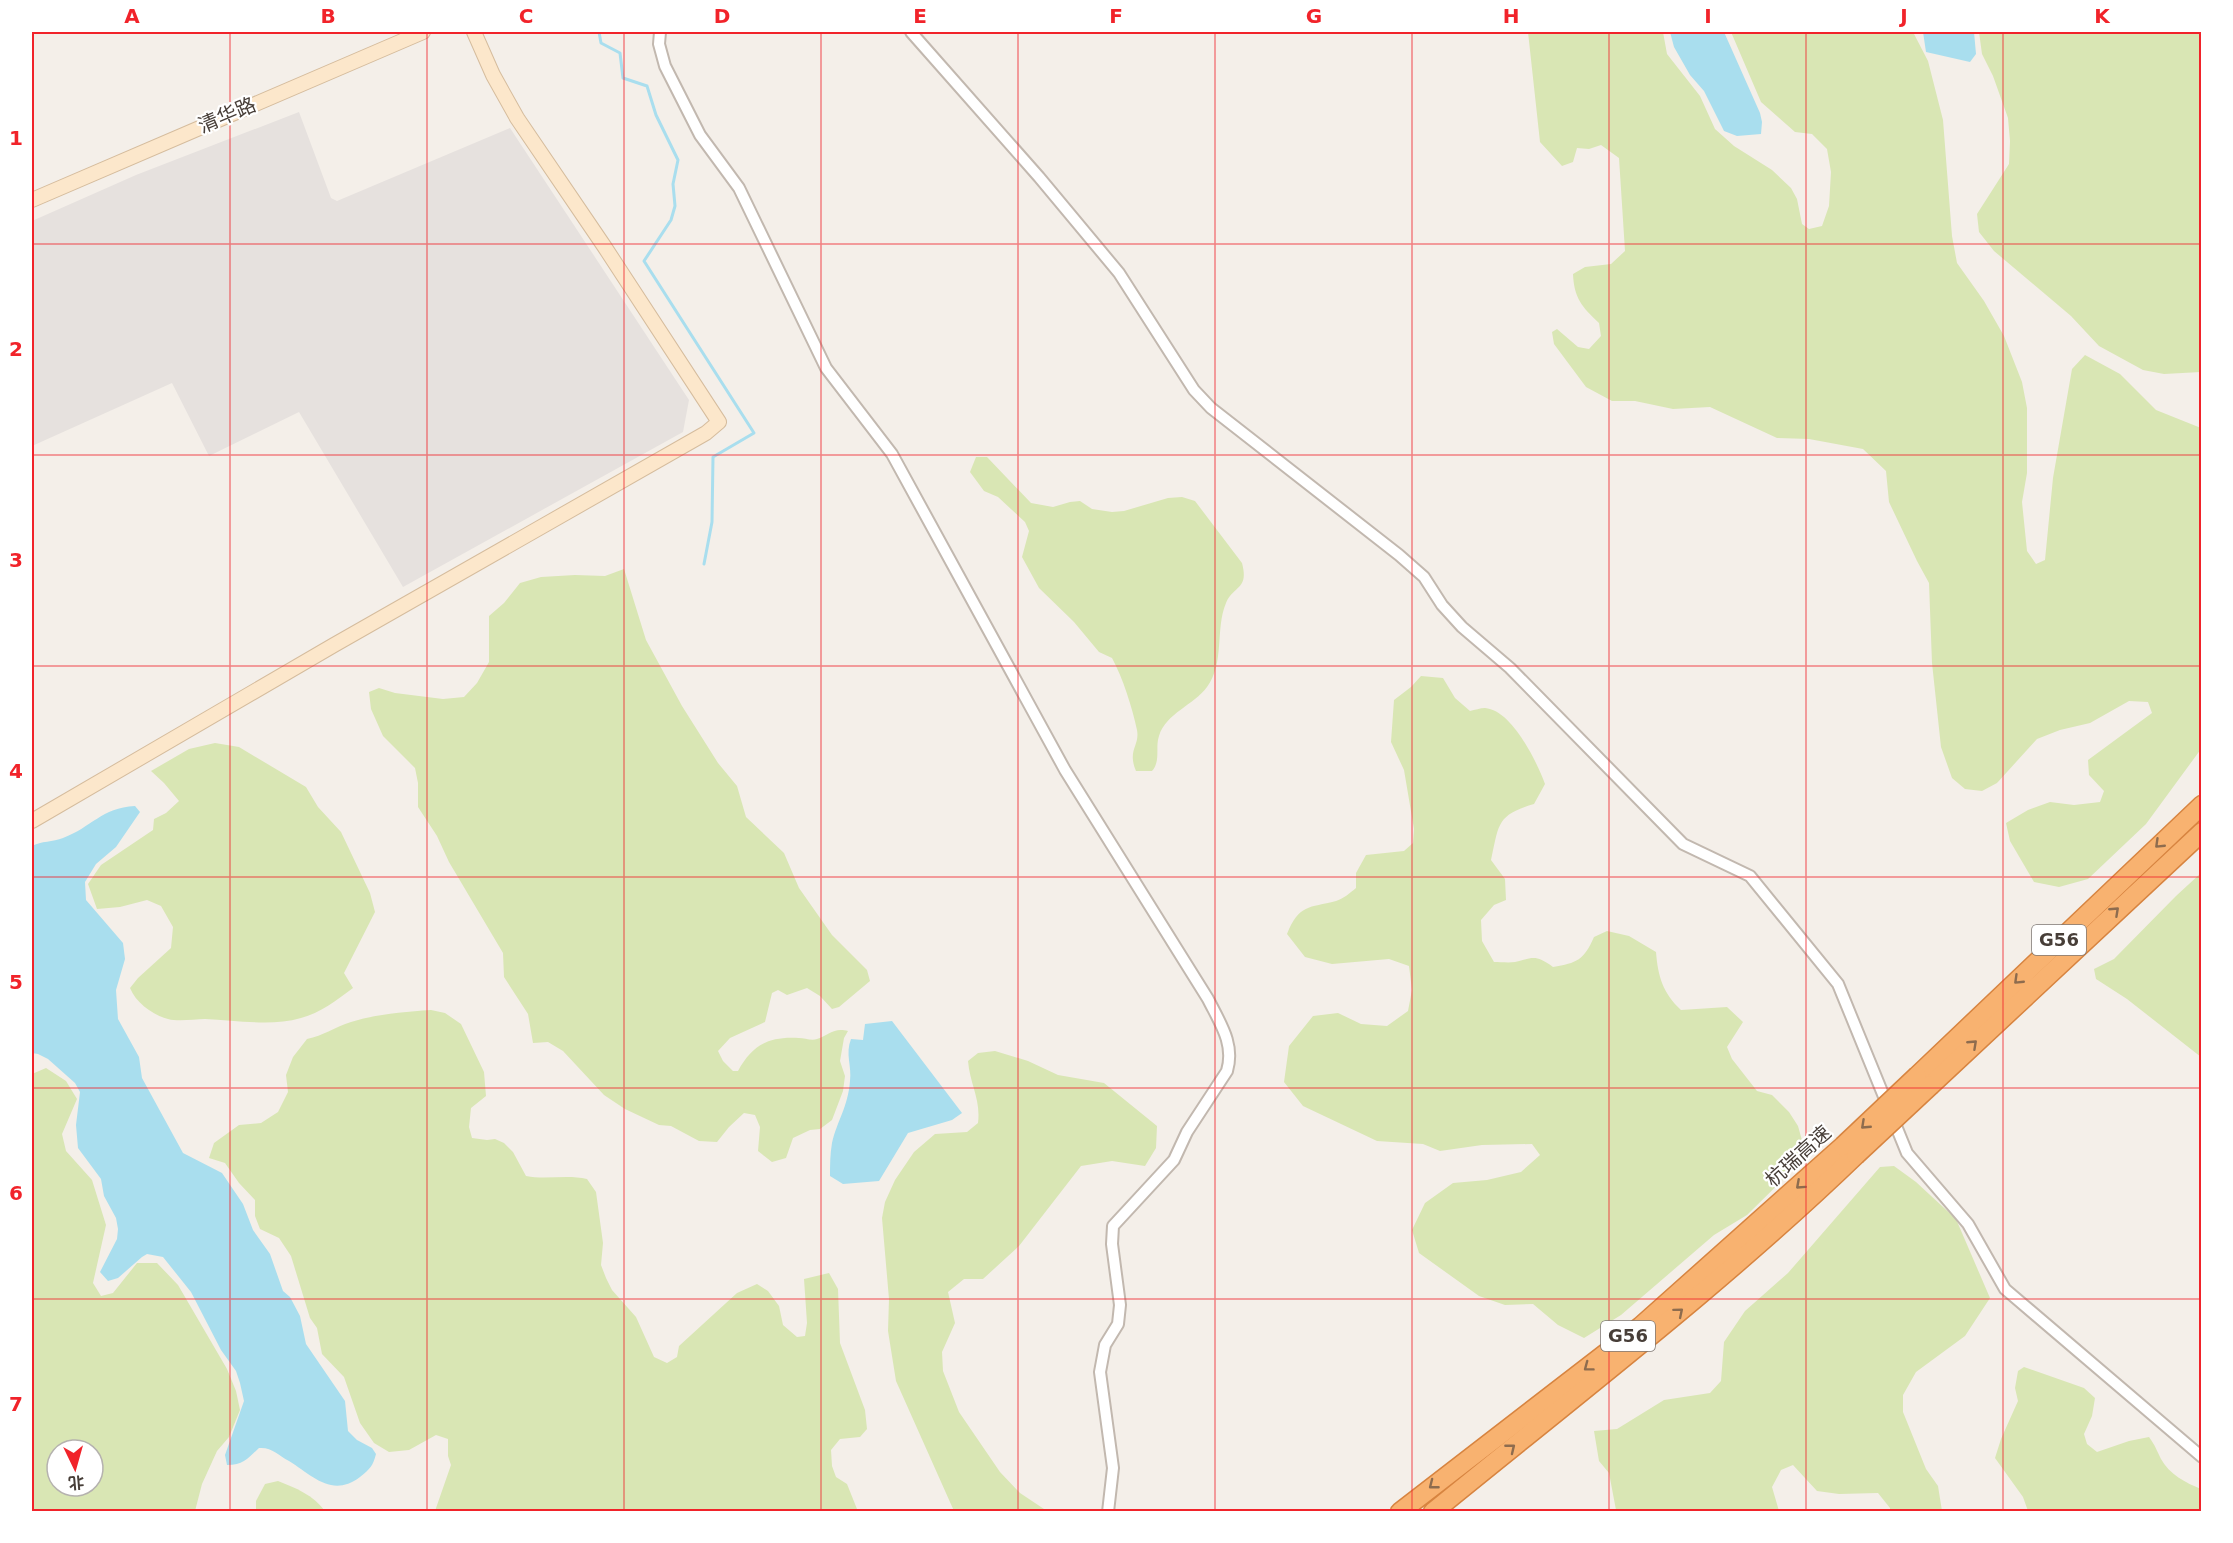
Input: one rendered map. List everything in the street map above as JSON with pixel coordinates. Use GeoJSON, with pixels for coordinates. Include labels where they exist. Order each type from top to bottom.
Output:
{"type":"FeatureCollection","features":[{"type":"Feature","properties":{"kind":"highway","name":"杭瑞高速"},"geometry":{"type":"LineString","coordinates":[[1400,1512],[1641,1326],[1850,1150],[1924,1080],[2202,804]]}},
{"type":"Feature","properties":{"kind":"highway","name":"杭瑞高速"},"geometry":{"type":"LineString","coordinates":[[1924,1080],[2202,832]]}},
{"type":"Feature","properties":{"kind":"highway","name":"杭瑞高速"},"geometry":{"type":"LineString","coordinates":[[1433,1512],[1677,1314],[1823,1187],[1850,1150]]}},
{"type":"Feature","properties":{"kind":"street","name":"清华路"},"geometry":{"type":"LineString","coordinates":[[32,200],[423,32]]}},
{"type":"Feature","properties":{"kind":"street"},"geometry":{"type":"LineString","coordinates":[[32,821],[334,645],[706,433],[719,422],[517,118],[493,75],[474,32]]}},
{"type":"Feature","properties":{"kind":"street"},"geometry":{"type":"LineString","coordinates":[[660,32],[659,44],[665,66],[700,135],[739,188],[825,368],[892,454],[1065,770],[1208,999],[1227,1038],[1230,1062],[1227,1071],[1186,1132],[1174,1160],[1113,1226],[1112,1244],[1120,1305],[1118,1324],[1105,1345],[1100,1372],[1113,1467],[1108,1512]]}},
{"type":"Feature","properties":{"kind":"street"},"geometry":{"type":"LineString","coordinates":[[911,32],[1039,177],[1119,273],[1194,390],[1211,408],[1424,577],[1442,605],[1462,627],[1510,668],[1683,844],[1750,876],[1838,984],[1907,1153],[1968,1224],[2005,1289],[2202,1457]]}},
{"type":"Feature","properties":{"kind":"shaded area"},"geometry":{"type":"Polygon","coordinates":[[[299,112],[331,198],[337,201],[510,128],[689,400],[683,432],[403,587],[299,412],[209,456],[172,383],[32,446],[32,221],[136,175],[299,112]]]}},
{"type":"Feature","properties":{"kind":"green space"},"geometry":{"type":"Polygon","coordinates":[[[1528,32],[1663,32],[1667,54],[1700,96],[1715,129],[1734,146],[1772,170],[1791,188],[1797,199],[1802,224],[1809,229],[1822,226],[1829,206],[1831,172],[1827,149],[1812,134],[1795,132],[1761,102],[1731,32],[1913,32],[1928,61],[1943,120],[1952,236],[1957,263],[1984,301],[2004,336],[2022,382],[2027,408],[2027,473],[2022,502],[2027,551],[2036,564],[2045,560],[2053,478],[2072,369],[2085,355],[2120,374],[2156,410],[2201,428],[2201,749],[2146,824],[2088,879],[2059,887],[2034,882],[2010,841],[2006,823],[2028,810],[2050,802],[2074,805],[2100,802],[2104,791],[2089,775],[2088,760],[2152,713],[2148,702],[2129,701],[2090,723],[2060,730],[2037,739],[1997,783],[1982,791],[1965,789],[1952,778],[1941,747],[1932,663],[1929,583],[1889,502],[1886,471],[1863,449],[1809,439],[1777,438],[1710,407],[1673,409],[1635,401],[1612,401],[1586,387],[1554,344],[1552,332],[1557,329],[1578,347],[1589,349],[1601,336],[1599,323],[1577,296],[1573,274],[1585,267],[1611,264],[1625,251],[1619,158],[1601,145],[1589,149],[1577,148],[1573,162],[1562,166],[1540,142],[1528,32]]]}},
{"type":"Feature","properties":{"kind":"green space"},"geometry":{"type":"Polygon","coordinates":[[[1979,32],[2201,32],[2201,372],[2164,374],[2143,370],[2099,346],[2071,316],[1994,251],[1979,232],[1977,214],[2009,164],[2010,141],[2008,118],[1993,76],[1982,54],[1979,32]]]}},
{"type":"Feature","properties":{"kind":"green space"},"geometry":{"type":"Polygon","coordinates":[[[976,457],[987,457],[1031,503],[1053,507],[1080,501],[1092,509],[1112,512],[1124,511],[1168,498],[1182,497],[1195,501],[1242,563],[1244,578],[1240,586],[1229,597],[1223,613],[1213,678],[1201,693],[1174,715],[1163,728],[1158,740],[1155,767],[1152,771],[1136,771],[1133,753],[1137,730],[1127,693],[1112,658],[1099,652],[1074,622],[1039,588],[1022,557],[1029,531],[1025,522],[998,497],[984,491],[970,472],[976,457]]]}},
{"type":"Feature","properties":{"kind":"green space"},"geometry":{"type":"Polygon","coordinates":[[[624,569],[646,640],[682,706],[718,763],[737,786],[746,817],[784,853],[799,888],[832,935],[867,970],[870,981],[839,1007],[832,1009],[820,996],[807,988],[787,995],[778,990],[772,993],[765,1022],[730,1038],[718,1051],[723,1061],[733,1071],[738,1071],[749,1055],[762,1044],[770,1041],[788,1038],[815,1040],[835,1031],[848,1031],[844,1038],[840,1061],[845,1076],[843,1091],[832,1120],[820,1129],[810,1130],[793,1138],[786,1158],[772,1162],[758,1151],[760,1127],[755,1115],[744,1113],[717,1142],[699,1141],[671,1126],[659,1125],[625,1109],[604,1095],[563,1051],[548,1042],[533,1043],[528,1014],[504,977],[503,953],[449,862],[437,836],[418,807],[418,783],[415,768],[383,736],[371,709],[369,692],[379,688],[395,693],[443,699],[464,697],[477,683],[489,662],[489,616],[504,603],[520,583],[541,577],[605,576],[624,569]]]}},
{"type":"Feature","properties":{"kind":"green space"},"geometry":{"type":"Polygon","coordinates":[[[1421,676],[1443,678],[1455,698],[1470,711],[1485,708],[1505,718],[1530,751],[1545,784],[1534,804],[1512,812],[1501,823],[1498,830],[1491,860],[1505,879],[1506,900],[1494,905],[1481,920],[1482,941],[1494,962],[1513,962],[1534,958],[1553,967],[1561,966],[1583,956],[1594,937],[1607,931],[1629,936],[1656,952],[1662,984],[1681,1010],[1727,1007],[1743,1022],[1727,1047],[1732,1059],[1757,1091],[1772,1095],[1789,1112],[1798,1126],[1803,1144],[1800,1163],[1747,1215],[1714,1235],[1621,1315],[1584,1338],[1558,1325],[1533,1304],[1505,1305],[1479,1296],[1419,1253],[1412,1230],[1425,1203],[1453,1183],[1487,1180],[1521,1172],[1540,1155],[1532,1144],[1482,1145],[1440,1151],[1423,1144],[1377,1141],[1303,1106],[1284,1082],[1289,1046],[1313,1016],[1338,1013],[1361,1024],[1387,1026],[1408,1011],[1412,990],[1409,966],[1389,959],[1332,964],[1305,957],[1287,934],[1291,924],[1301,912],[1339,900],[1356,888],[1356,873],[1366,855],[1404,851],[1413,843],[1414,829],[1404,770],[1391,742],[1394,700],[1421,676]]]}},
{"type":"Feature","properties":{"kind":"green space"},"geometry":{"type":"Polygon","coordinates":[[[215,743],[239,747],[306,787],[318,807],[341,832],[370,893],[375,912],[344,973],[353,988],[328,1006],[308,1016],[289,1021],[265,1023],[205,1019],[177,1020],[162,1017],[151,1011],[136,999],[130,988],[171,948],[173,927],[161,906],[147,900],[120,907],[97,909],[88,884],[101,865],[153,830],[154,819],[166,813],[179,801],[151,771],[189,749],[215,743]]]}},
{"type":"Feature","properties":{"kind":"green space"},"geometry":{"type":"Polygon","coordinates":[[[2201,873],[2201,1057],[2127,999],[2096,979],[2094,969],[2114,959],[2201,873]]]}},
{"type":"Feature","properties":{"kind":"green space"},"geometry":{"type":"Polygon","coordinates":[[[431,1010],[445,1013],[461,1024],[484,1072],[486,1096],[471,1108],[469,1127],[472,1138],[495,1139],[504,1143],[513,1152],[526,1176],[587,1179],[596,1192],[603,1243],[601,1265],[612,1290],[636,1317],[654,1357],[667,1363],[677,1357],[679,1346],[737,1293],[757,1284],[768,1291],[779,1306],[783,1325],[797,1337],[805,1336],[807,1323],[804,1279],[829,1273],[838,1289],[840,1343],[865,1410],[867,1429],[860,1437],[840,1439],[831,1450],[832,1466],[836,1477],[847,1484],[857,1509],[860,1511],[435,1511],[451,1465],[448,1456],[448,1439],[436,1435],[409,1450],[389,1452],[374,1443],[360,1423],[344,1377],[322,1354],[317,1328],[310,1318],[291,1256],[279,1238],[260,1229],[255,1216],[255,1200],[225,1163],[209,1158],[214,1143],[239,1125],[261,1123],[278,1112],[288,1092],[286,1075],[293,1057],[307,1039],[361,1019],[431,1010]]]}},
{"type":"Feature","properties":{"kind":"green space"},"geometry":{"type":"Polygon","coordinates":[[[995,1051],[1028,1061],[1058,1075],[1104,1083],[1157,1126],[1156,1148],[1145,1166],[1112,1161],[1081,1166],[1019,1246],[983,1279],[964,1279],[948,1292],[955,1323],[942,1352],[943,1371],[959,1412],[1000,1472],[1020,1493],[1047,1511],[954,1511],[896,1381],[888,1331],[889,1299],[882,1218],[885,1202],[895,1180],[914,1152],[935,1134],[967,1132],[978,1123],[977,1099],[968,1061],[978,1053],[995,1051]]]}},
{"type":"Feature","properties":{"kind":"green space"},"geometry":{"type":"Polygon","coordinates":[[[46,1068],[66,1081],[77,1099],[62,1134],[66,1151],[92,1180],[106,1225],[93,1283],[101,1296],[113,1293],[137,1263],[157,1263],[178,1285],[227,1369],[236,1391],[240,1410],[229,1437],[217,1451],[202,1484],[195,1511],[32,1511],[32,1074],[46,1068]]]}},
{"type":"Feature","properties":{"kind":"green space"},"geometry":{"type":"Polygon","coordinates":[[[1894,1166],[1916,1182],[1956,1219],[1990,1298],[1965,1336],[1916,1372],[1903,1395],[1903,1412],[1926,1469],[1938,1486],[1942,1511],[1890,1511],[1878,1493],[1839,1494],[1817,1491],[1793,1465],[1781,1470],[1772,1487],[1779,1511],[1621,1512],[1616,1510],[1609,1473],[1599,1461],[1594,1431],[1617,1429],[1664,1400],[1710,1393],[1721,1381],[1724,1342],[1745,1311],[1788,1273],[1880,1167],[1894,1166]]]}},
{"type":"Feature","properties":{"kind":"green space"},"geometry":{"type":"Polygon","coordinates":[[[2024,1367],[2084,1388],[2095,1398],[2092,1416],[2084,1434],[2087,1444],[2097,1452],[2149,1437],[2161,1459],[2173,1474],[2201,1489],[2201,1511],[2028,1511],[2023,1497],[1995,1458],[2018,1401],[2015,1388],[2018,1371],[2024,1367]]]}},
{"type":"Feature","properties":{"kind":"green space"},"geometry":{"type":"Polygon","coordinates":[[[278,1481],[310,1496],[325,1511],[256,1511],[256,1501],[265,1484],[278,1481]]]}},
{"type":"Feature","properties":{"kind":"water"},"geometry":{"type":"Polygon","coordinates":[[[1670,32],[1724,32],[1760,113],[1761,134],[1737,136],[1724,131],[1704,91],[1690,75],[1674,47],[1670,32]]]}},
{"type":"Feature","properties":{"kind":"water"},"geometry":{"type":"Polygon","coordinates":[[[1923,32],[1974,32],[1976,54],[1970,62],[1926,52],[1923,32]]]}},
{"type":"Feature","properties":{"kind":"water"},"geometry":{"type":"Polygon","coordinates":[[[135,806],[140,812],[116,847],[96,864],[85,882],[86,900],[123,943],[125,959],[116,990],[118,1019],[139,1057],[142,1078],[183,1153],[222,1173],[243,1204],[253,1230],[270,1254],[283,1291],[290,1297],[300,1316],[306,1344],[345,1401],[348,1431],[357,1440],[372,1448],[376,1454],[369,1469],[350,1483],[332,1485],[323,1482],[275,1452],[264,1448],[259,1448],[242,1462],[227,1465],[225,1455],[244,1401],[236,1371],[221,1350],[191,1292],[163,1257],[147,1254],[118,1278],[108,1281],[100,1272],[117,1239],[118,1229],[116,1218],[104,1196],[101,1179],[78,1148],[76,1125],[80,1092],[75,1083],[48,1059],[32,1053],[32,846],[73,834],[113,810],[135,806]]]}},
{"type":"Feature","properties":{"kind":"water"},"geometry":{"type":"Polygon","coordinates":[[[892,1021],[962,1113],[952,1120],[908,1133],[879,1181],[843,1184],[830,1176],[830,1160],[832,1143],[849,1090],[849,1044],[851,1039],[863,1040],[865,1024],[892,1021]]]}},
{"type":"Feature","properties":{"kind":"waterway"},"geometry":{"type":"LineString","coordinates":[[599,32],[601,43],[620,53],[623,78],[647,86],[656,115],[678,160],[673,184],[675,206],[671,220],[644,261],[754,433],[713,457],[712,522],[704,564]]}}]}
